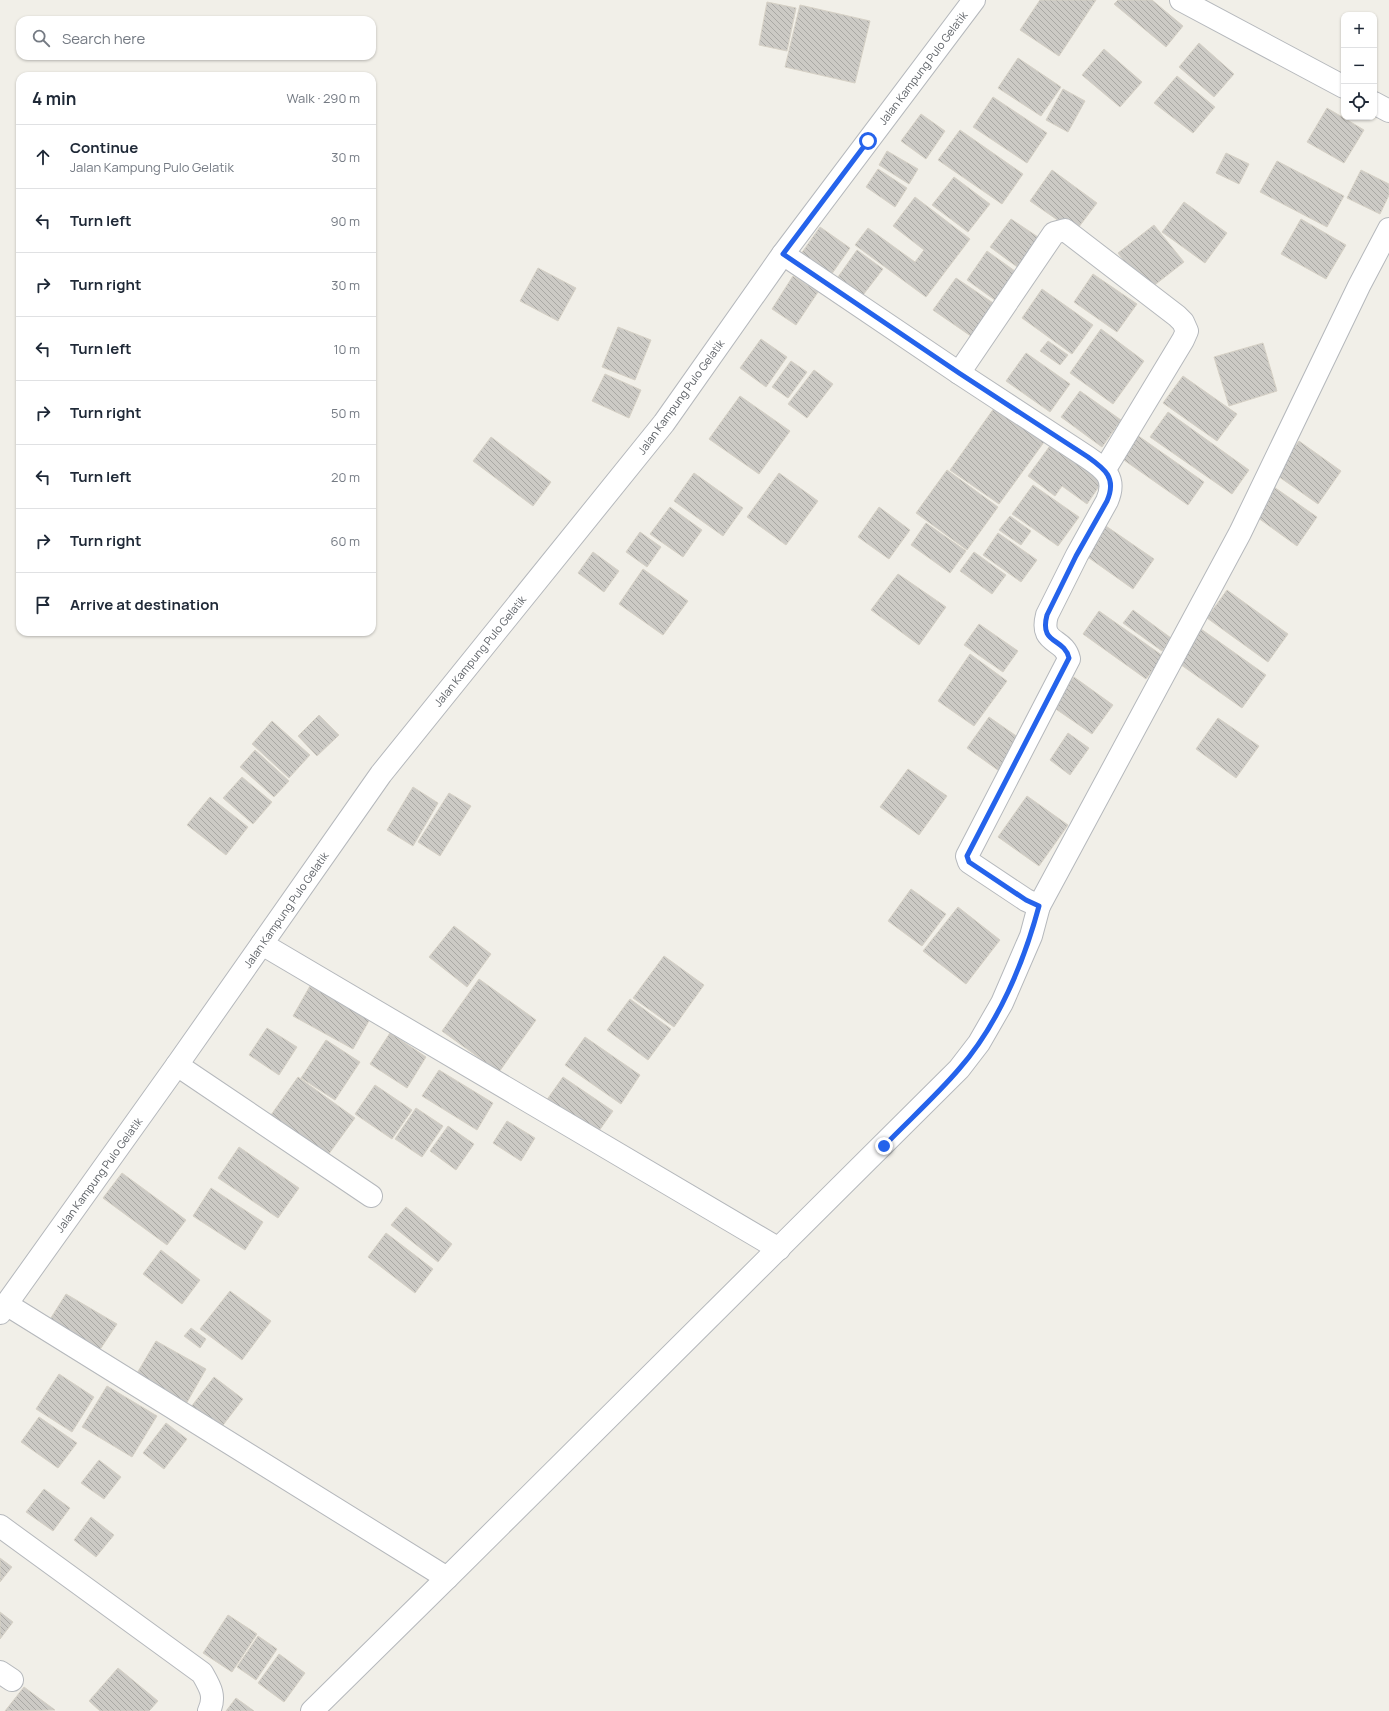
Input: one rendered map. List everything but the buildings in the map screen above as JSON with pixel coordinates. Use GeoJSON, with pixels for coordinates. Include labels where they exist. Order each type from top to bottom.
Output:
{"type":"FeatureCollection","features":[{"type":"Feature","properties":{"kind":"street","name":"Jalan Kampung Pulo Gelatik"},"geometry":{"type":"LineString","coordinates":[[3,1308],[177,1065],[381,774],[664,423],[783,254],[974,0]]}},
{"type":"Feature","properties":{"kind":"street"},"geometry":{"type":"LineString","coordinates":[[1181,0],[1341,85]]}},
{"type":"Feature","properties":{"kind":"street"},"geometry":{"type":"LineString","coordinates":[[1377,105],[1389,111]]}},
{"type":"Feature","properties":{"kind":"street"},"geometry":{"type":"LineString","coordinates":[[312,1711],[959,1070],[979,1043],[1002,1003],[1031,936],[1039,906],[1240,533],[1359,286],[1389,229]]}},
{"type":"Feature","properties":{"kind":"street"},"geometry":{"type":"LineString","coordinates":[[959,373],[1054,233],[1065,230],[1177,316],[1184,322],[1187,331],[1105,469]]}},
{"type":"Feature","properties":{"kind":"street"},"geometry":{"type":"LineString","coordinates":[[783,254],[959,373],[1105,469],[1111,484],[1111,492],[1076,556],[1047,615],[1044,626],[1047,634],[1068,653],[1069,658],[967,856],[969,862],[1026,900],[1039,906]]}},
{"type":"Feature","properties":{"kind":"street"},"geometry":{"type":"LineString","coordinates":[[262,944],[778,1249]]}},
{"type":"Feature","properties":{"kind":"street"},"geometry":{"type":"LineString","coordinates":[[177,1065],[371,1196]]}},
{"type":"Feature","properties":{"kind":"street"},"geometry":{"type":"LineString","coordinates":[[3,1308],[447,1578]]}},
{"type":"Feature","properties":{"kind":"street"},"geometry":{"type":"LineString","coordinates":[[0,1526],[202,1673],[211,1689],[213,1702],[209,1711]]}},
{"type":"Feature","properties":{"kind":"route"},"geometry":{"type":"LineString","coordinates":[[868,141],[783,254],[959,373],[1088,457],[1105,469],[1111,484],[1111,492],[1107,501],[1076,556],[1047,615],[1044,626],[1047,634],[1068,653],[1069,658],[967,856],[969,862],[1026,900],[1039,906],[1031,936],[1002,1003],[979,1043],[959,1070],[884,1146]]}}]}
